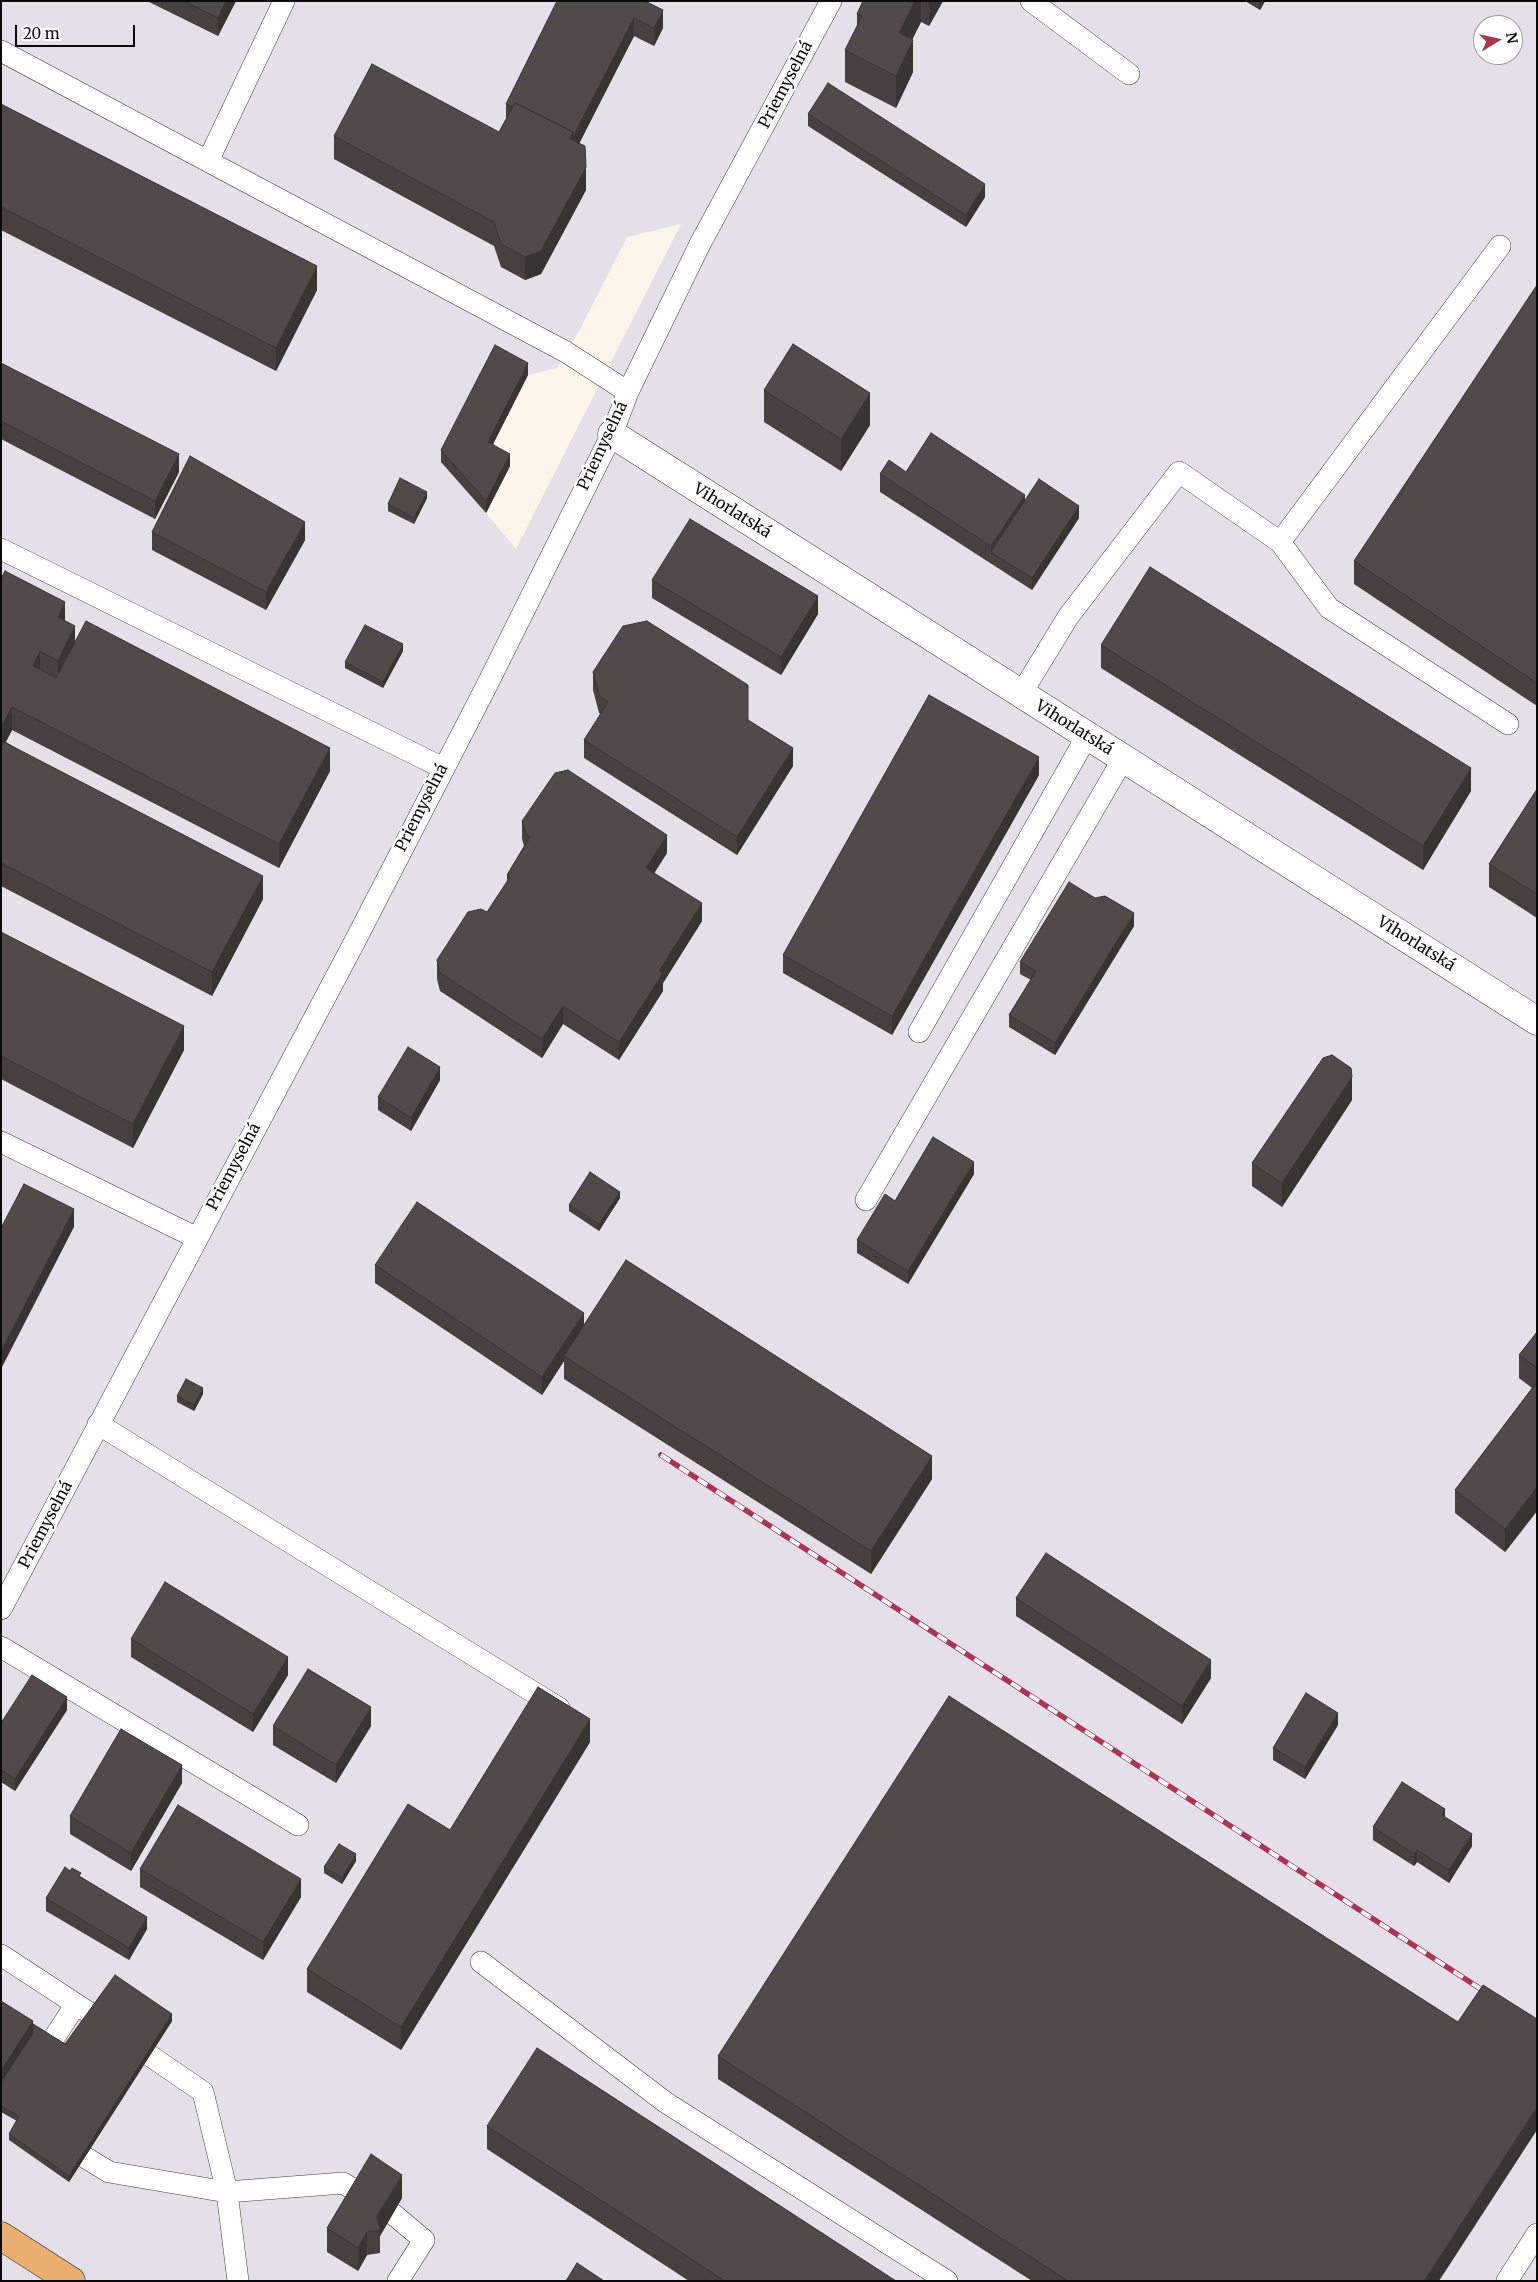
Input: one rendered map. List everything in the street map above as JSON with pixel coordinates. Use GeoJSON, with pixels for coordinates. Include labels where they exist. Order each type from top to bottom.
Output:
{"type":"FeatureCollection","features":[{"type":"Feature","properties":{"kind":"main road"},"geometry":{"type":"LineString","coordinates":[[1,2236],[71,2281]]}},
{"type":"Feature","properties":{"kind":"street","name":"Vihorlatská"},"geometry":{"type":"LineString","coordinates":[[612,434],[1537,1021]]}},
{"type":"Feature","properties":{"kind":"lane"},"geometry":{"type":"LineString","coordinates":[[208,161],[284,1]]}},
{"type":"Feature","properties":{"kind":"lane","name":"Priemyselná"},"geometry":{"type":"LineString","coordinates":[[1,1609],[349,952],[485,689],[612,434],[628,392],[700,244],[831,1]]}},
{"type":"Feature","properties":{"kind":"lane"},"geometry":{"type":"LineString","coordinates":[[1031,1],[1129,74]]}},
{"type":"Feature","properties":{"kind":"lane"},"geometry":{"type":"LineString","coordinates":[[1,52],[566,352],[628,392]]}},
{"type":"Feature","properties":{"kind":"lane"},"geometry":{"type":"LineString","coordinates":[[1280,542],[1500,246]]}},
{"type":"Feature","properties":{"kind":"lane"},"geometry":{"type":"LineString","coordinates":[[1021,694],[1068,617],[1179,472],[1280,542],[1329,608],[1508,724]]}},
{"type":"Feature","properties":{"kind":"lane"},"geometry":{"type":"LineString","coordinates":[[1,548],[443,768]]}},
{"type":"Feature","properties":{"kind":"lane"},"geometry":{"type":"LineString","coordinates":[[919,1032],[1087,736]]}},
{"type":"Feature","properties":{"kind":"lane"},"geometry":{"type":"LineString","coordinates":[[866,1200],[1124,759]]}},
{"type":"Feature","properties":{"kind":"lane"},"geometry":{"type":"LineString","coordinates":[[1,1142],[197,1238]]}},
{"type":"Feature","properties":{"kind":"lane"},"geometry":{"type":"LineString","coordinates":[[98,1424],[559,1708]]}},
{"type":"Feature","properties":{"kind":"lane"},"geometry":{"type":"LineString","coordinates":[[1,1647],[298,1825]]}},
{"type":"Feature","properties":{"kind":"lane"},"geometry":{"type":"LineString","coordinates":[[1,1955],[76,2004],[203,2092],[227,2192],[238,2281]]}},
{"type":"Feature","properties":{"kind":"lane"},"geometry":{"type":"LineString","coordinates":[[481,1962],[665,2102],[947,2281]]}},
{"type":"Feature","properties":{"kind":"lane"},"geometry":{"type":"LineString","coordinates":[[29,2076],[76,2004]]}},
{"type":"Feature","properties":{"kind":"lane"},"geometry":{"type":"LineString","coordinates":[[42,2130],[109,2172],[227,2192],[343,2183],[361,2194]]}},
{"type":"Feature","properties":{"kind":"lane"},"geometry":{"type":"LineString","coordinates":[[393,2214],[424,2240],[398,2281]]}},
{"type":"Feature","properties":{"kind":"lane"},"geometry":{"type":"LineString","coordinates":[[1507,2281],[1537,2234]]}},
{"type":"Feature","properties":{"kind":"shaded area"},"geometry":{"type":"Polygon","coordinates":[[[1,1],[1537,1],[1537,2281],[1,2281],[1,1]],[[681,224],[627,237],[579,331],[557,368],[528,375],[488,454],[510,466],[486,513],[516,549],[681,224]]]}},
{"type":"Feature","properties":{"kind":"building"},"geometry":{"type":"Polygon","coordinates":[[[184,1],[226,1],[218,18],[184,1]]]}},
{"type":"Feature","properties":{"kind":"building"},"geometry":{"type":"Polygon","coordinates":[[[557,1],[645,1],[663,10],[654,28],[634,18],[573,137],[573,132],[515,103],[513,107],[506,104],[557,1]]]}},
{"type":"Feature","properties":{"kind":"building"},"geometry":{"type":"Polygon","coordinates":[[[863,1],[915,1],[899,33],[913,40],[896,76],[845,50],[862,16],[857,14],[863,1]]]}},
{"type":"Feature","properties":{"kind":"building"},"geometry":{"type":"Polygon","coordinates":[[[372,64],[499,132],[515,103],[573,132],[570,139],[585,146],[586,167],[541,251],[525,257],[501,244],[494,222],[334,136],[372,64]]]}},
{"type":"Feature","properties":{"kind":"building"},"geometry":{"type":"Polygon","coordinates":[[[828,83],[985,184],[966,215],[808,114],[828,83]]]}},
{"type":"Feature","properties":{"kind":"building"},"geometry":{"type":"Polygon","coordinates":[[[1,104],[317,266],[276,348],[1,207],[1,104]]]}},
{"type":"Feature","properties":{"kind":"building"},"geometry":{"type":"Polygon","coordinates":[[[1537,285],[1537,683],[1354,561],[1537,285]]]}},
{"type":"Feature","properties":{"kind":"building"},"geometry":{"type":"Polygon","coordinates":[[[793,344],[870,393],[841,439],[764,390],[793,344]]]}},
{"type":"Feature","properties":{"kind":"building"},"geometry":{"type":"Polygon","coordinates":[[[495,345],[528,363],[488,442],[510,454],[486,501],[441,450],[495,345]]]}},
{"type":"Feature","properties":{"kind":"building"},"geometry":{"type":"Polygon","coordinates":[[[1,363],[179,454],[155,501],[1,421],[1,363]]]}},
{"type":"Feature","properties":{"kind":"building"},"geometry":{"type":"Polygon","coordinates":[[[931,433],[1025,495],[991,546],[880,474],[889,460],[906,472],[931,433]]]}},
{"type":"Feature","properties":{"kind":"building"},"geometry":{"type":"Polygon","coordinates":[[[190,456],[305,522],[266,592],[152,532],[190,456]]]}},
{"type":"Feature","properties":{"kind":"building"},"geometry":{"type":"Polygon","coordinates":[[[400,478],[427,492],[414,518],[388,504],[400,478]]]}},
{"type":"Feature","properties":{"kind":"building"},"geometry":{"type":"Polygon","coordinates":[[[1039,479],[1079,506],[1032,578],[991,552],[1039,479]]]}},
{"type":"Feature","properties":{"kind":"building"},"geometry":{"type":"Polygon","coordinates":[[[690,519],[818,596],[781,657],[652,580],[690,519]]]}},
{"type":"Feature","properties":{"kind":"building"},"geometry":{"type":"Polygon","coordinates":[[[1150,567],[1471,768],[1423,846],[1101,645],[1150,567]]]}},
{"type":"Feature","properties":{"kind":"building"},"geometry":{"type":"Polygon","coordinates":[[[5,571],[65,602],[58,617],[75,626],[58,661],[40,651],[33,666],[56,678],[86,621],[330,748],[279,844],[12,707],[1,728],[1,579],[5,571]]]}},
{"type":"Feature","properties":{"kind":"building"},"geometry":{"type":"Polygon","coordinates":[[[647,621],[748,685],[748,720],[793,748],[737,837],[584,740],[608,702],[599,695],[593,672],[623,626],[647,621]]]}},
{"type":"Feature","properties":{"kind":"building"},"geometry":{"type":"Polygon","coordinates":[[[365,625],[403,644],[383,682],[345,662],[365,625]]]}},
{"type":"Feature","properties":{"kind":"building"},"geometry":{"type":"Polygon","coordinates":[[[929,695],[1039,757],[892,1016],[783,955],[929,695]]]}},
{"type":"Feature","properties":{"kind":"building"},"geometry":{"type":"Polygon","coordinates":[[[4,742],[263,876],[212,972],[1,863],[1,747],[4,742]]]}},
{"type":"Feature","properties":{"kind":"building"},"geometry":{"type":"Polygon","coordinates":[[[568,770],[667,835],[646,868],[702,903],[659,971],[663,973],[619,1042],[563,1006],[542,1039],[440,973],[437,960],[468,912],[481,909],[487,912],[510,877],[507,875],[530,837],[526,834],[522,821],[555,773],[568,770]]]}},
{"type":"Feature","properties":{"kind":"building"},"geometry":{"type":"Polygon","coordinates":[[[1537,789],[1537,894],[1489,864],[1537,789]]]}},
{"type":"Feature","properties":{"kind":"building"},"geometry":{"type":"Polygon","coordinates":[[[1069,882],[1095,898],[1105,896],[1134,913],[1055,1043],[1009,1015],[1036,971],[1020,962],[1069,882]]]}},
{"type":"Feature","properties":{"kind":"building"},"geometry":{"type":"Polygon","coordinates":[[[1,932],[184,1026],[133,1124],[1,1056],[1,932]]]}},
{"type":"Feature","properties":{"kind":"building"},"geometry":{"type":"Polygon","coordinates":[[[408,1047],[440,1067],[411,1118],[378,1097],[408,1047]]]}},
{"type":"Feature","properties":{"kind":"building"},"geometry":{"type":"Polygon","coordinates":[[[1332,1055],[1351,1068],[1352,1077],[1282,1183],[1252,1163],[1323,1058],[1332,1055]]]}},
{"type":"Feature","properties":{"kind":"building"},"geometry":{"type":"Polygon","coordinates":[[[933,1137],[974,1162],[908,1271],[857,1240],[885,1194],[895,1201],[933,1137]]]}},
{"type":"Feature","properties":{"kind":"building"},"geometry":{"type":"Polygon","coordinates":[[[590,1172],[620,1192],[599,1224],[569,1205],[590,1172]]]}},
{"type":"Feature","properties":{"kind":"building"},"geometry":{"type":"Polygon","coordinates":[[[24,1184],[74,1209],[1,1351],[1,1228],[24,1184]]]}},
{"type":"Feature","properties":{"kind":"building"},"geometry":{"type":"Polygon","coordinates":[[[417,1202],[584,1313],[542,1377],[375,1265],[417,1202]]]}},
{"type":"Feature","properties":{"kind":"building"},"geometry":{"type":"Polygon","coordinates":[[[626,1260],[932,1456],[871,1551],[564,1356],[626,1260]]]}},
{"type":"Feature","properties":{"kind":"building"},"geometry":{"type":"Polygon","coordinates":[[[1537,1332],[1537,1368],[1519,1355],[1537,1332]]]}},
{"type":"Feature","properties":{"kind":"building"},"geometry":{"type":"Polygon","coordinates":[[[186,1379],[203,1388],[194,1405],[177,1396],[186,1379]]]}},
{"type":"Feature","properties":{"kind":"building"},"geometry":{"type":"Polygon","coordinates":[[[1537,1382],[1537,1487],[1505,1529],[1455,1490],[1537,1382]]]}},
{"type":"Feature","properties":{"kind":"building"},"geometry":{"type":"Polygon","coordinates":[[[1046,1553],[1211,1660],[1182,1706],[1016,1598],[1046,1553]]]}},
{"type":"Feature","properties":{"kind":"building"},"geometry":{"type":"Polygon","coordinates":[[[165,1582],[288,1657],[253,1714],[131,1639],[165,1582]]]}},
{"type":"Feature","properties":{"kind":"building"},"geometry":{"type":"Polygon","coordinates":[[[308,1669],[371,1707],[336,1765],[273,1726],[308,1669]]]}},
{"type":"Feature","properties":{"kind":"building"},"geometry":{"type":"Polygon","coordinates":[[[32,1675],[67,1697],[15,1779],[1,1770],[1,1723],[32,1675]]]}},
{"type":"Feature","properties":{"kind":"building"},"geometry":{"type":"Polygon","coordinates":[[[538,1687],[590,1719],[401,2027],[307,1969],[408,1804],[450,1830],[538,1687]]]}},
{"type":"Feature","properties":{"kind":"building"},"geometry":{"type":"Polygon","coordinates":[[[1306,1693],[1338,1713],[1305,1767],[1273,1748],[1306,1693]]]}},
{"type":"Feature","properties":{"kind":"building"},"geometry":{"type":"Polygon","coordinates":[[[949,1696],[1458,2022],[1483,1985],[1537,2019],[1537,2107],[1424,2281],[1068,2281],[718,2056],[949,1696]]]}},
{"type":"Feature","properties":{"kind":"building"},"geometry":{"type":"Polygon","coordinates":[[[121,1729],[182,1765],[131,1853],[70,1816],[121,1729]]]}},
{"type":"Feature","properties":{"kind":"building"},"geometry":{"type":"Polygon","coordinates":[[[1402,1782],[1445,1809],[1442,1815],[1472,1834],[1449,1870],[1417,1850],[1414,1854],[1373,1827],[1402,1782]]]}},
{"type":"Feature","properties":{"kind":"building"},"geometry":{"type":"Polygon","coordinates":[[[178,1805],[301,1879],[263,1942],[140,1869],[178,1805]]]}},
{"type":"Feature","properties":{"kind":"building"},"geometry":{"type":"Polygon","coordinates":[[[339,1844],[356,1854],[342,1878],[324,1867],[339,1844]]]}},
{"type":"Feature","properties":{"kind":"building"},"geometry":{"type":"Polygon","coordinates":[[[65,1867],[70,1871],[72,1868],[81,1873],[79,1876],[147,1917],[129,1948],[46,1898],[65,1867]]]}},
{"type":"Feature","properties":{"kind":"building"},"geometry":{"type":"Polygon","coordinates":[[[115,1975],[172,2014],[69,2176],[9,2134],[19,2116],[1,2106],[1,2082],[33,2033],[33,2024],[65,2044],[115,1975]]]}},
{"type":"Feature","properties":{"kind":"building"},"geometry":{"type":"Polygon","coordinates":[[[1,2001],[33,2021],[1,2071],[1,2001]]]}},
{"type":"Feature","properties":{"kind":"building"},"geometry":{"type":"Polygon","coordinates":[[[537,2048],[896,2281],[725,2281],[487,2126],[537,2048]]]}},
{"type":"Feature","properties":{"kind":"building"},"geometry":{"type":"Polygon","coordinates":[[[371,2154],[402,2175],[377,2216],[380,2230],[367,2232],[358,2248],[327,2228],[371,2154]]]}},
{"type":"Feature","properties":{"kind":"building"},"geometry":{"type":"Polygon","coordinates":[[[577,2263],[604,2281],[566,2281],[577,2263]]]}},
{"type":"Feature","properties":{"kind":"railway"},"geometry":{"type":"LineString","coordinates":[[661,1455],[1493,1997]]}}]}
